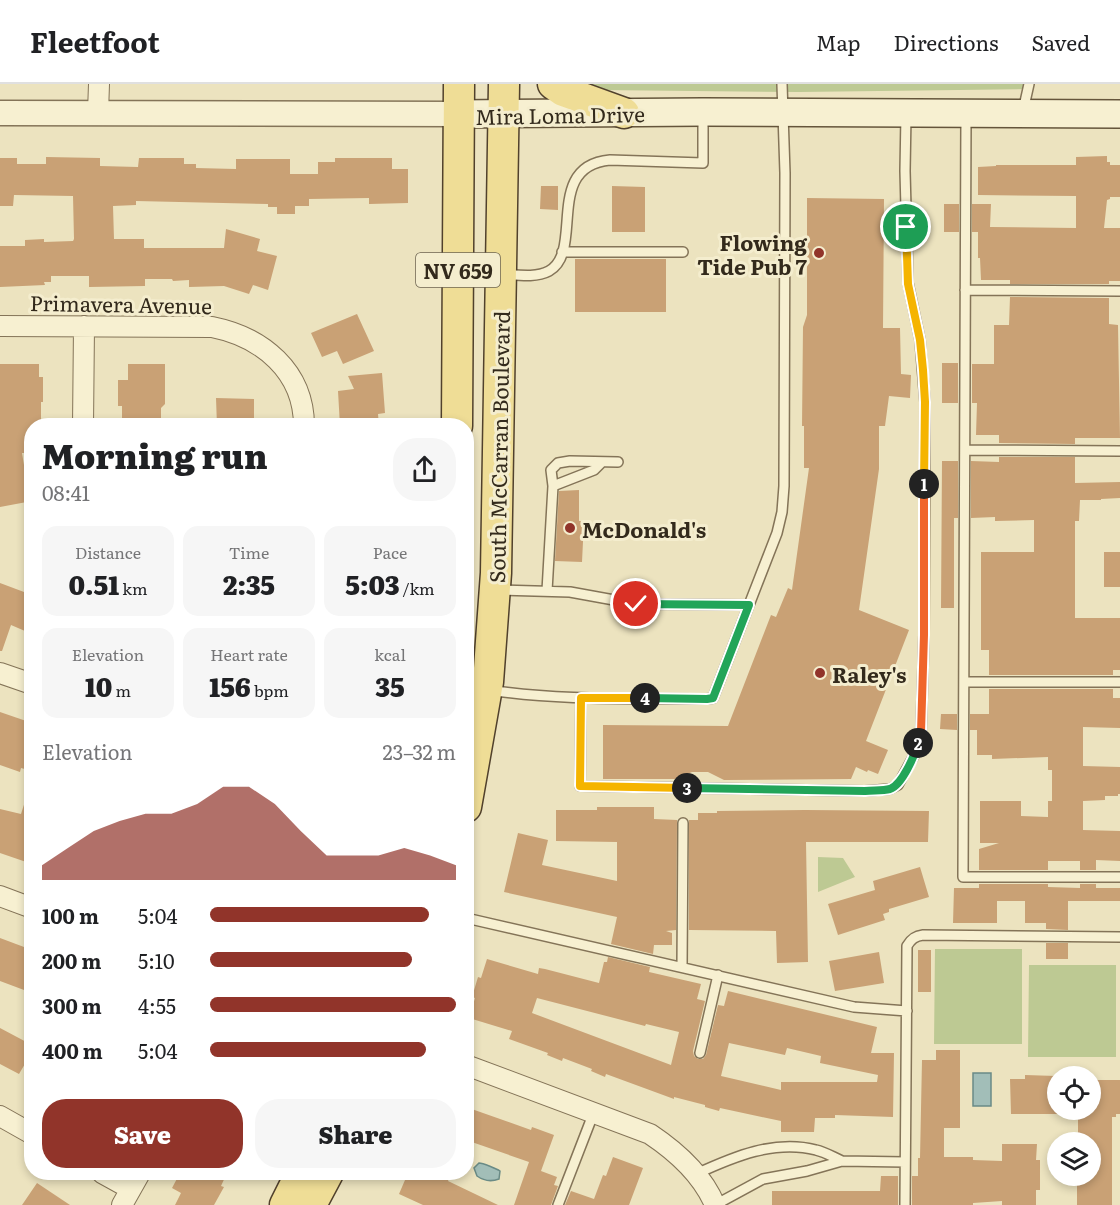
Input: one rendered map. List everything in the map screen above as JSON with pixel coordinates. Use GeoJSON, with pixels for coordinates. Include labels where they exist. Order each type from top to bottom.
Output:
{"type":"FeatureCollection","features":[{"type":"Feature","properties":{"kind":"main road","name":"South McCarran Boulevard"},"geometry":{"type":"LineString","coordinates":[[456,418],[459,84]]}},
{"type":"Feature","properties":{"kind":"main road","name":"South McCarran Boulevard"},"geometry":{"type":"LineString","coordinates":[[474,762],[487,690],[495,590],[504,84]]}},
{"type":"Feature","properties":{"kind":"main road"},"geometry":{"type":"LineString","coordinates":[[553,84],[564,92],[624,113]]}},
{"type":"Feature","properties":{"kind":"main road","name":"Mira Loma Drive"},"geometry":{"type":"LineString","coordinates":[[459,114],[703,112],[1120,114]]}},
{"type":"Feature","properties":{"kind":"main road"},"geometry":{"type":"LineString","coordinates":[[285,1205],[298,1180]]}},
{"type":"Feature","properties":{"kind":"main road"},"geometry":{"type":"LineString","coordinates":[[311,1205],[324,1180]]}},
{"type":"Feature","properties":{"kind":"main road"},"geometry":{"type":"LineString","coordinates":[[330,1205],[343,1180]]}},
{"type":"Feature","properties":{"kind":"street"},"geometry":{"type":"LineString","coordinates":[[98,113],[99,84]]}},
{"type":"Feature","properties":{"kind":"street","name":"Mira Loma Drive"},"geometry":{"type":"LineString","coordinates":[[0,113],[459,114]]}},
{"type":"Feature","properties":{"kind":"street","name":"Primavera Avenue"},"geometry":{"type":"LineString","coordinates":[[0,326],[212,327],[232,331],[250,338],[271,353],[292,380],[300,399],[303,418]]}},
{"type":"Feature","properties":{"kind":"street"},"geometry":{"type":"LineString","coordinates":[[83,418],[84,326]]}},
{"type":"Feature","properties":{"kind":"street"},"geometry":{"type":"LineString","coordinates":[[0,673],[24,681]]}},
{"type":"Feature","properties":{"kind":"street"},"geometry":{"type":"LineString","coordinates":[[0,896],[24,905]]}},
{"type":"Feature","properties":{"kind":"street"},"geometry":{"type":"LineString","coordinates":[[474,1068],[650,1134],[675,1151],[696,1174],[715,1205]]}},
{"type":"Feature","properties":{"kind":"street"},"geometry":{"type":"LineString","coordinates":[[0,1116],[24,1130]]}},
{"type":"Feature","properties":{"kind":"street"},"geometry":{"type":"LineString","coordinates":[[115,1180],[131,1189]]}},
{"type":"Feature","properties":{"kind":"lane"},"geometry":{"type":"LineString","coordinates":[[487,690],[581,698],[713,698],[777,533],[782,512],[785,173],[782,84]]}},
{"type":"Feature","properties":{"kind":"lane"},"geometry":{"type":"LineString","coordinates":[[1023,114],[1029,84]]}},
{"type":"Feature","properties":{"kind":"lane"},"geometry":{"type":"LineString","coordinates":[[501,274],[540,274],[555,266],[562,252],[572,187],[586,166],[596,161],[610,160],[703,163],[703,112]]}},
{"type":"Feature","properties":{"kind":"lane"},"geometry":{"type":"LineString","coordinates":[[581,698],[580,786],[865,791],[890,789],[898,785],[916,752],[921,732],[924,635],[925,402],[920,340],[908,284],[906,113]]}},
{"type":"Feature","properties":{"kind":"lane"},"geometry":{"type":"LineString","coordinates":[[966,114],[963,877],[1120,877]]}},
{"type":"Feature","properties":{"kind":"lane"},"geometry":{"type":"LineString","coordinates":[[562,252],[683,252]]}},
{"type":"Feature","properties":{"kind":"lane"},"geometry":{"type":"LineString","coordinates":[[965,290],[1120,291]]}},
{"type":"Feature","properties":{"kind":"lane"},"geometry":{"type":"LineString","coordinates":[[965,450],[1120,451]]}},
{"type":"Feature","properties":{"kind":"lane"},"geometry":{"type":"LineString","coordinates":[[547,591],[553,486],[551,470],[558,462],[618,462]]}},
{"type":"Feature","properties":{"kind":"lane"},"geometry":{"type":"LineString","coordinates":[[553,486],[594,470],[602,462]]}},
{"type":"Feature","properties":{"kind":"lane"},"geometry":{"type":"LineString","coordinates":[[495,590],[588,594],[636,604],[749,605]]}},
{"type":"Feature","properties":{"kind":"lane"},"geometry":{"type":"LineString","coordinates":[[964,682],[1120,682]]}},
{"type":"Feature","properties":{"kind":"lane"},"geometry":{"type":"LineString","coordinates":[[682,967],[683,823]]}},
{"type":"Feature","properties":{"kind":"lane"},"geometry":{"type":"LineString","coordinates":[[474,920],[854,1007],[907,1011]]}},
{"type":"Feature","properties":{"kind":"lane"},"geometry":{"type":"LineString","coordinates":[[905,1205],[907,946],[909,942],[918,936],[1120,937]]}},
{"type":"Feature","properties":{"kind":"lane"},"geometry":{"type":"LineString","coordinates":[[700,1053],[718,975]]}},
{"type":"Feature","properties":{"kind":"lane"},"geometry":{"type":"LineString","coordinates":[[558,1205],[595,1112]]}},
{"type":"Feature","properties":{"kind":"lane"},"geometry":{"type":"LineString","coordinates":[[696,1174],[713,1166],[776,1147],[788,1146],[818,1150],[842,1161]]}},
{"type":"Feature","properties":{"kind":"lane"},"geometry":{"type":"LineString","coordinates":[[715,1205],[763,1179],[807,1171],[842,1161],[905,1162]]}},
{"type":"Feature","properties":{"kind":"green space"},"geometry":{"type":"Polygon","coordinates":[[[570,84],[1034,84],[1032,89],[799,92],[599,90],[570,84]]]}},
{"type":"Feature","properties":{"kind":"green space"},"geometry":{"type":"Polygon","coordinates":[[[818,857],[843,858],[855,877],[818,892],[818,857]]]}},
{"type":"Feature","properties":{"kind":"green space"},"geometry":{"type":"Polygon","coordinates":[[[935,949],[1022,949],[1022,1044],[934,1044],[935,949]]]}},
{"type":"Feature","properties":{"kind":"green space"},"geometry":{"type":"Polygon","coordinates":[[[1029,965],[1116,965],[1116,1057],[1028,1057],[1029,965]]]}},
{"type":"Feature","properties":{"kind":"water"},"geometry":{"type":"Polygon","coordinates":[[[973,1073],[991,1073],[991,1106],[973,1106],[973,1073]]]}},
{"type":"Feature","properties":{"kind":"water"},"geometry":{"type":"Polygon","coordinates":[[[479,1163],[500,1171],[499,1179],[488,1180],[477,1176],[474,1168],[479,1163]]]}},
{"type":"Feature","properties":{"kind":"building"},"geometry":{"type":"Polygon","coordinates":[[[1107,156],[1107,162],[1110,162],[1110,165],[1120,165],[1120,197],[1110,197],[1107,200],[1104,228],[1120,228],[1120,281],[1109,281],[1109,284],[1010,284],[1010,280],[981,280],[978,232],[972,232],[972,204],[991,204],[990,227],[1076,228],[1076,196],[978,195],[978,167],[1076,165],[1076,157],[1107,156]]]}},
{"type":"Feature","properties":{"kind":"building"},"geometry":{"type":"Polygon","coordinates":[[[46,157],[100,158],[100,166],[138,167],[139,158],[184,158],[184,164],[196,164],[196,168],[236,169],[236,159],[290,159],[290,174],[318,174],[318,162],[335,162],[335,158],[392,158],[392,169],[408,169],[408,203],[369,204],[369,198],[309,199],[309,206],[295,206],[295,214],[277,214],[277,207],[268,207],[268,204],[136,201],[136,205],[113,206],[114,239],[144,239],[144,248],[224,248],[226,229],[260,239],[257,251],[277,256],[268,290],[253,285],[249,294],[224,286],[189,287],[189,280],[173,281],[172,279],[145,279],[145,286],[89,287],[89,276],[51,276],[51,282],[44,282],[45,285],[0,287],[0,246],[25,246],[25,240],[44,239],[44,242],[73,241],[74,239],[73,196],[14,195],[13,206],[0,206],[0,158],[17,158],[17,164],[46,164],[46,157]]]}},
{"type":"Feature","properties":{"kind":"building"},"geometry":{"type":"Polygon","coordinates":[[[541,186],[558,186],[558,210],[540,209],[541,186]]]}},
{"type":"Feature","properties":{"kind":"building"},"geometry":{"type":"Polygon","coordinates":[[[612,186],[645,187],[645,232],[612,232],[612,186]]]}},
{"type":"Feature","properties":{"kind":"building"},"geometry":{"type":"Polygon","coordinates":[[[807,198],[884,199],[883,328],[900,328],[901,374],[911,375],[910,398],[889,396],[885,426],[879,426],[879,469],[859,610],[909,630],[866,741],[888,750],[878,774],[856,767],[851,779],[724,780],[708,772],[692,772],[675,779],[603,779],[603,725],[728,726],[771,615],[776,617],[788,588],[792,590],[809,468],[804,468],[804,426],[802,426],[803,327],[807,315],[807,198]]]}},
{"type":"Feature","properties":{"kind":"building"},"geometry":{"type":"Polygon","coordinates":[[[944,204],[959,204],[959,232],[944,232],[944,204]]]}},
{"type":"Feature","properties":{"kind":"building"},"geometry":{"type":"Polygon","coordinates":[[[575,259],[666,259],[666,312],[575,312],[575,259]]]}},
{"type":"Feature","properties":{"kind":"building"},"geometry":{"type":"Polygon","coordinates":[[[1010,297],[1109,298],[1109,324],[1118,325],[1120,438],[1075,438],[1075,444],[999,443],[999,435],[976,435],[977,403],[972,403],[972,364],[994,364],[994,325],[1009,325],[1010,297]]]}},
{"type":"Feature","properties":{"kind":"building"},"geometry":{"type":"Polygon","coordinates":[[[357,314],[374,351],[343,364],[337,351],[322,357],[311,333],[357,314]]]}},
{"type":"Feature","properties":{"kind":"building"},"geometry":{"type":"Polygon","coordinates":[[[942,363],[958,363],[958,403],[942,403],[942,363]]]}},
{"type":"Feature","properties":{"kind":"building"},"geometry":{"type":"Polygon","coordinates":[[[0,364],[39,364],[39,377],[43,377],[41,418],[24,418],[24,453],[22,453],[24,502],[0,507],[0,364]]]}},
{"type":"Feature","properties":{"kind":"building"},"geometry":{"type":"Polygon","coordinates":[[[128,364],[165,364],[165,404],[161,408],[161,418],[122,418],[122,406],[118,406],[118,380],[128,380],[128,364]]]}},
{"type":"Feature","properties":{"kind":"building"},"geometry":{"type":"Polygon","coordinates":[[[382,373],[385,413],[378,414],[378,418],[340,418],[338,391],[354,389],[348,376],[382,373]]]}},
{"type":"Feature","properties":{"kind":"building"},"geometry":{"type":"Polygon","coordinates":[[[216,398],[254,399],[254,418],[217,418],[216,398]]]}},
{"type":"Feature","properties":{"kind":"building"},"geometry":{"type":"Polygon","coordinates":[[[999,457],[1075,457],[1075,483],[1120,482],[1120,498],[1080,500],[1079,521],[1075,521],[1075,618],[1120,618],[1120,670],[1113,670],[1113,675],[989,675],[989,650],[981,650],[981,552],[1034,552],[1034,520],[995,521],[995,517],[971,518],[971,461],[999,462],[999,457]]]}},
{"type":"Feature","properties":{"kind":"building"},"geometry":{"type":"Polygon","coordinates":[[[942,461],[958,461],[958,518],[954,518],[954,608],[941,608],[942,461]]]}},
{"type":"Feature","properties":{"kind":"building","name":"McDonald's"},"geometry":{"type":"Polygon","coordinates":[[[579,490],[579,521],[584,521],[582,562],[555,561],[559,491],[579,490]]]}},
{"type":"Feature","properties":{"kind":"building"},"geometry":{"type":"Polygon","coordinates":[[[1104,552],[1120,552],[1120,587],[1104,587],[1104,552]]]}},
{"type":"Feature","properties":{"kind":"building"},"geometry":{"type":"Polygon","coordinates":[[[0,583],[24,592],[24,631],[11,625],[2,651],[0,651],[0,583]]]}},
{"type":"Feature","properties":{"kind":"building"},"geometry":{"type":"Polygon","coordinates":[[[989,689],[1113,689],[1113,698],[1120,698],[1120,728],[1083,727],[1083,766],[1120,767],[1120,794],[1105,796],[1105,800],[1083,801],[1083,830],[1120,831],[1120,861],[1096,860],[1096,870],[1080,870],[1080,861],[1048,861],[1048,870],[979,870],[979,849],[999,843],[980,843],[980,801],[1021,801],[1021,816],[1048,817],[1048,801],[1052,801],[1052,770],[1048,770],[1048,757],[992,759],[992,755],[977,755],[977,730],[970,730],[970,714],[989,714],[989,689]]]}},
{"type":"Feature","properties":{"kind":"building"},"geometry":{"type":"Polygon","coordinates":[[[0,712],[24,720],[24,769],[21,768],[20,772],[0,765],[0,712]]]}},
{"type":"Feature","properties":{"kind":"building"},"geometry":{"type":"Polygon","coordinates":[[[941,714],[957,714],[957,730],[940,729],[941,714]]]}},
{"type":"Feature","properties":{"kind":"building"},"geometry":{"type":"Polygon","coordinates":[[[24,805],[24,861],[0,853],[0,809],[21,814],[24,805]]]}},
{"type":"Feature","properties":{"kind":"building"},"geometry":{"type":"Polygon","coordinates":[[[597,807],[654,807],[654,819],[677,820],[676,930],[666,931],[672,933],[672,945],[654,945],[653,954],[611,944],[617,917],[504,892],[518,833],[548,840],[542,865],[617,881],[617,842],[556,841],[556,810],[597,810],[597,807]]]}},
{"type":"Feature","properties":{"kind":"building"},"geometry":{"type":"Polygon","coordinates":[[[717,811],[929,811],[928,842],[806,842],[808,962],[777,963],[776,931],[689,930],[689,820],[698,820],[698,813],[717,813],[717,811]]]}},
{"type":"Feature","properties":{"kind":"building"},"geometry":{"type":"Polygon","coordinates":[[[920,867],[929,897],[889,909],[889,912],[883,914],[885,920],[838,935],[828,904],[875,890],[873,881],[920,867]]]}},
{"type":"Feature","properties":{"kind":"building"},"geometry":{"type":"Polygon","coordinates":[[[979,884],[1048,884],[1048,887],[1080,888],[1080,884],[1096,884],[1096,888],[1120,888],[1120,901],[1068,901],[1068,930],[1046,929],[1046,923],[1025,923],[1025,901],[997,901],[997,923],[953,923],[954,888],[979,888],[979,884]]]}},
{"type":"Feature","properties":{"kind":"building"},"geometry":{"type":"Polygon","coordinates":[[[0,938],[24,947],[24,990],[0,981],[0,938]]]}},
{"type":"Feature","properties":{"kind":"building"},"geometry":{"type":"Polygon","coordinates":[[[1046,943],[1068,943],[1068,959],[1046,959],[1046,943]]]}},
{"type":"Feature","properties":{"kind":"building"},"geometry":{"type":"Polygon","coordinates":[[[918,950],[931,950],[931,992],[918,992],[918,950]]]}},
{"type":"Feature","properties":{"kind":"building"},"geometry":{"type":"Polygon","coordinates":[[[879,952],[884,983],[835,991],[829,961],[879,952]]]}},
{"type":"Feature","properties":{"kind":"building"},"geometry":{"type":"Polygon","coordinates":[[[608,957],[650,967],[649,972],[701,984],[697,999],[705,1001],[693,1051],[694,1056],[698,1059],[703,1059],[706,1055],[718,1005],[724,1006],[728,991],[877,1027],[871,1053],[894,1053],[893,1117],[835,1115],[835,1118],[815,1118],[814,1132],[781,1132],[781,1121],[720,1108],[719,1111],[705,1107],[705,1105],[674,1097],[674,1099],[606,1074],[605,1077],[591,1071],[592,1069],[563,1058],[562,1061],[547,1055],[548,1053],[509,1039],[512,1031],[474,1020],[474,990],[487,959],[538,974],[539,968],[599,983],[604,962],[607,962],[608,957]],[[537,998],[532,1013],[671,1065],[679,1032],[646,1024],[645,1026],[537,998]],[[729,1043],[721,1076],[781,1090],[781,1082],[877,1082],[878,1075],[820,1063],[821,1056],[787,1048],[785,1055],[729,1043]]]}},
{"type":"Feature","properties":{"kind":"building"},"geometry":{"type":"Polygon","coordinates":[[[0,1028],[24,1041],[24,1066],[19,1074],[0,1064],[0,1028]]]}},
{"type":"Feature","properties":{"kind":"building"},"geometry":{"type":"Polygon","coordinates":[[[936,1050],[960,1050],[960,1128],[944,1128],[944,1157],[973,1157],[973,1160],[1002,1161],[1002,1144],[1037,1144],[1036,1160],[1040,1160],[1040,1190],[1036,1190],[1036,1205],[1002,1205],[1002,1201],[973,1203],[973,1205],[912,1205],[912,1176],[918,1176],[918,1158],[920,1158],[922,1060],[936,1060],[936,1050]]]}},
{"type":"Feature","properties":{"kind":"building"},"geometry":{"type":"Polygon","coordinates":[[[1025,1075],[1047,1076],[1047,1114],[1011,1114],[1010,1079],[1025,1079],[1025,1075]]]}},
{"type":"Feature","properties":{"kind":"building"},"geometry":{"type":"Polygon","coordinates":[[[1101,1080],[1120,1080],[1120,1114],[1112,1117],[1112,1205],[1077,1205],[1077,1186],[1101,1186],[1101,1132],[1078,1132],[1078,1120],[1101,1120],[1101,1080]]]}},
{"type":"Feature","properties":{"kind":"building"},"geometry":{"type":"Polygon","coordinates":[[[474,1110],[531,1130],[532,1127],[554,1135],[541,1171],[557,1177],[554,1185],[558,1186],[551,1205],[514,1205],[529,1162],[474,1143],[474,1110]]]}},
{"type":"Feature","properties":{"kind":"building"},"geometry":{"type":"Polygon","coordinates":[[[613,1157],[643,1168],[629,1205],[565,1205],[571,1191],[594,1199],[613,1157]]]}},
{"type":"Feature","properties":{"kind":"building"},"geometry":{"type":"Polygon","coordinates":[[[881,1176],[898,1176],[898,1205],[772,1205],[772,1191],[880,1191],[881,1176]]]}},
{"type":"Feature","properties":{"kind":"building"},"geometry":{"type":"Polygon","coordinates":[[[176,1180],[224,1180],[221,1186],[224,1187],[214,1205],[175,1205],[181,1193],[172,1188],[176,1180]]]}},
{"type":"Feature","properties":{"kind":"building"},"geometry":{"type":"Polygon","coordinates":[[[405,1180],[448,1180],[498,1205],[423,1205],[399,1194],[405,1180]]]}},
{"type":"Feature","properties":{"kind":"building"},"geometry":{"type":"Polygon","coordinates":[[[37,1183],[70,1205],[22,1205],[37,1183]]]}},
{"type":"Feature","properties":{"kind":"place","name":"Flowing Tide Pub 7"},"geometry":{"type":"Point","coordinates":[819,253]}},
{"type":"Feature","properties":{"kind":"place","name":"McDonald's"},"geometry":{"type":"Point","coordinates":[570,528]}},
{"type":"Feature","properties":{"kind":"place","name":"Raley's"},"geometry":{"type":"Point","coordinates":[820,673]}},
{"type":"Feature","properties":{"kind":"route"},"geometry":{"type":"LineString","coordinates":[[636,604],[749,605],[713,698],[581,698],[580,786],[865,791],[890,789],[898,785],[916,752],[921,732],[924,635],[925,402],[920,340],[908,284],[906,227]]}}]}
